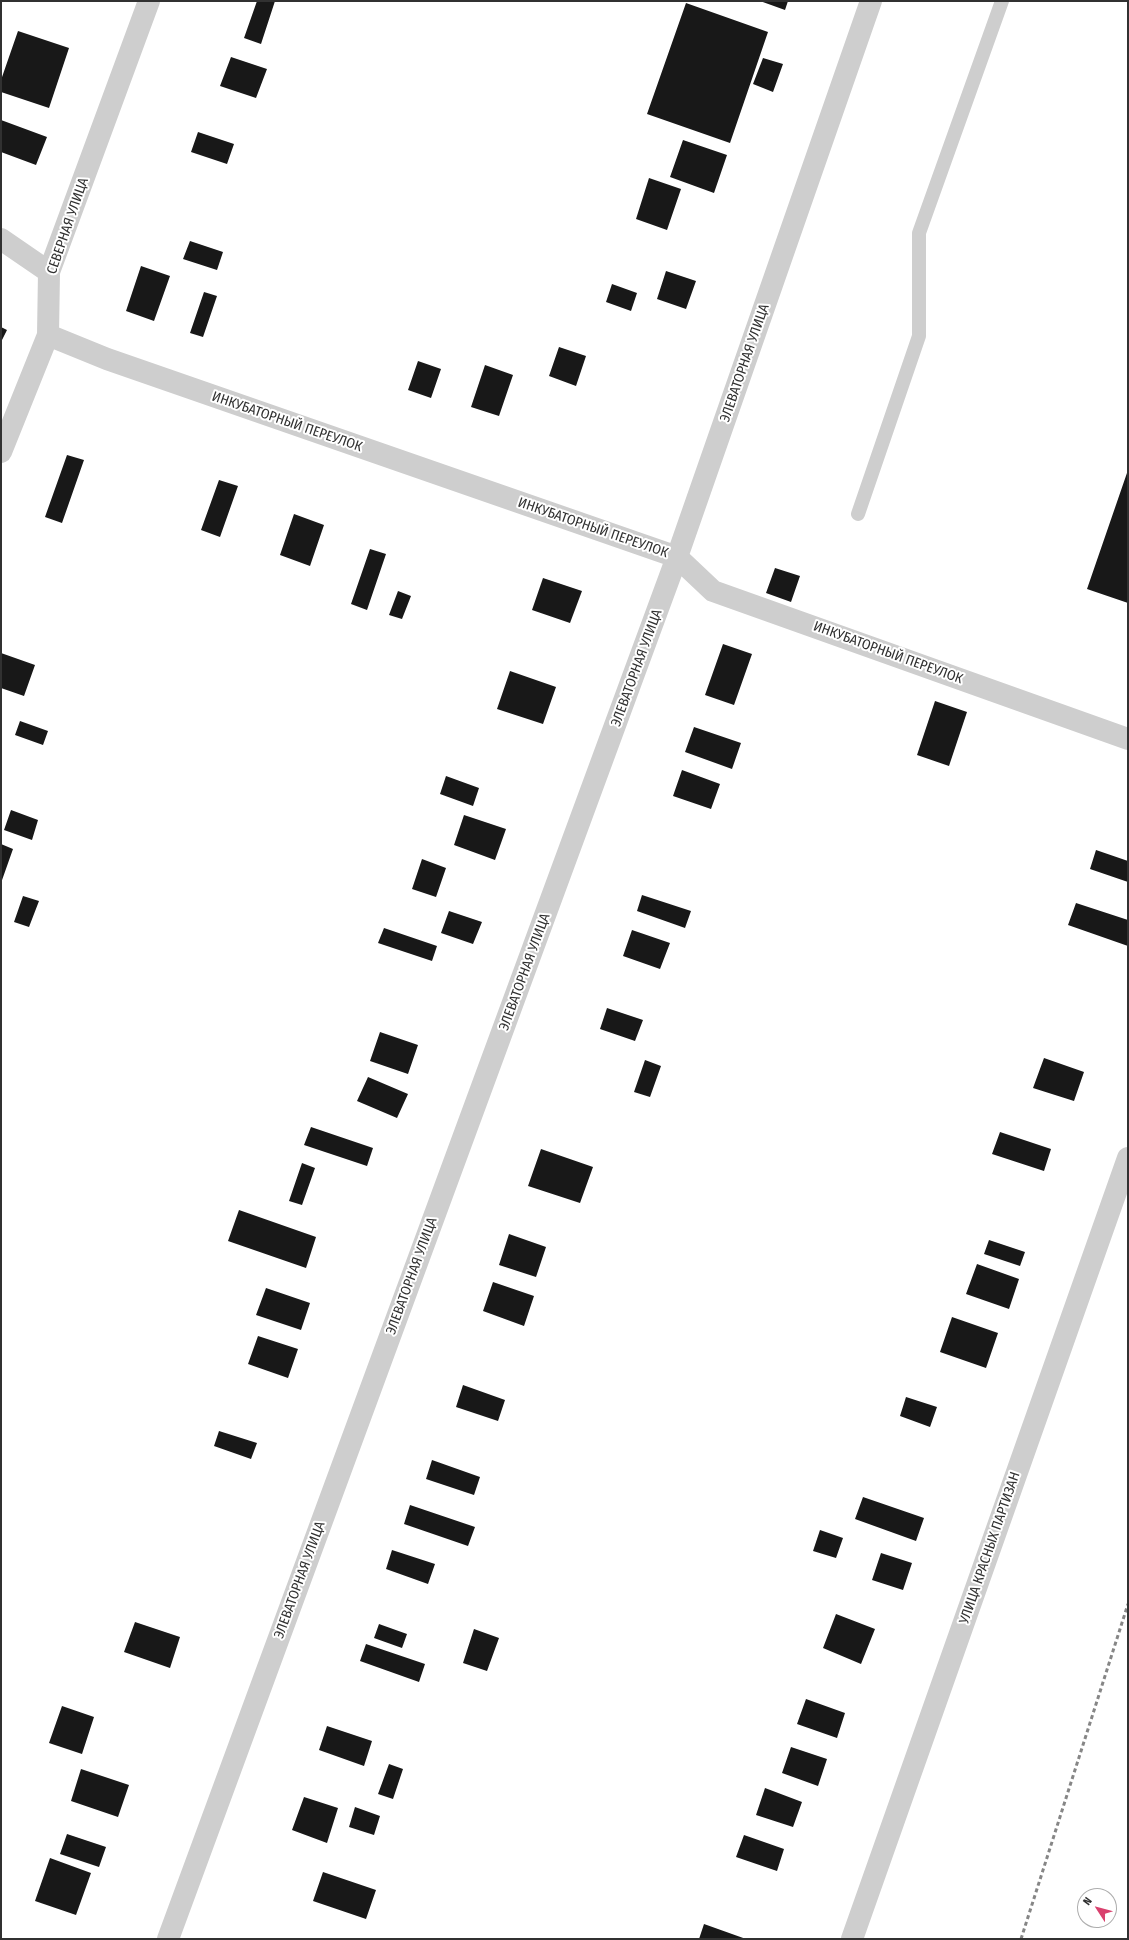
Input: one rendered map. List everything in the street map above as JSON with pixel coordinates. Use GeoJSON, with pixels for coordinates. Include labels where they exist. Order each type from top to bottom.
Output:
{"type":"FeatureCollection","features":[{"type":"Feature","properties":{"kind":"street","name":"СЕВЕРНАЯ УЛИЦА"},"geometry":{"type":"LineString","coordinates":[[1,452],[48,335],[49,272],[149,1]]}},
{"type":"Feature","properties":{"kind":"street","name":"ЭЛЕВАТОРНАЯ УЛИЦА"},"geometry":{"type":"LineString","coordinates":[[168,1939],[677,557],[871,1]]}},
{"type":"Feature","properties":{"kind":"street"},"geometry":{"type":"LineString","coordinates":[[1,239],[49,272]]}},
{"type":"Feature","properties":{"kind":"street","name":"ИНКУБАТОРНЫЙ ПЕРЕУЛОК"},"geometry":{"type":"LineString","coordinates":[[48,335],[107,359],[677,557],[713,591],[1128,739]]}},
{"type":"Feature","properties":{"kind":"street","name":"УЛИЦА КРАСНЫХ ПАРТИЗАН"},"geometry":{"type":"LineString","coordinates":[[852,1939],[1128,1158]]}},
{"type":"Feature","properties":{"kind":"lane"},"geometry":{"type":"LineString","coordinates":[[858,514],[919,336],[919,233],[1002,1]]}},
{"type":"Feature","properties":{"kind":"building"},"geometry":{"type":"Polygon","coordinates":[[[257,1],[275,1],[261,44],[244,38],[257,1]]]}},
{"type":"Feature","properties":{"kind":"building"},"geometry":{"type":"Polygon","coordinates":[[[760,1],[788,1],[785,10],[760,1]]]}},
{"type":"Feature","properties":{"kind":"building"},"geometry":{"type":"Polygon","coordinates":[[[686,3],[768,32],[730,143],[647,114],[686,3]]]}},
{"type":"Feature","properties":{"kind":"building"},"geometry":{"type":"Polygon","coordinates":[[[18,31],[69,48],[49,108],[1,92],[1,80],[18,31]]]}},
{"type":"Feature","properties":{"kind":"building"},"geometry":{"type":"Polygon","coordinates":[[[231,57],[267,69],[256,98],[220,86],[231,57]]]}},
{"type":"Feature","properties":{"kind":"building"},"geometry":{"type":"Polygon","coordinates":[[[763,58],[783,64],[773,92],[753,84],[763,58]]]}},
{"type":"Feature","properties":{"kind":"building"},"geometry":{"type":"Polygon","coordinates":[[[1,120],[47,137],[36,165],[1,152],[1,120]]]}},
{"type":"Feature","properties":{"kind":"building"},"geometry":{"type":"Polygon","coordinates":[[[198,132],[234,144],[227,164],[191,152],[198,132]]]}},
{"type":"Feature","properties":{"kind":"building"},"geometry":{"type":"Polygon","coordinates":[[[683,140],[727,155],[714,193],[670,177],[683,140]]]}},
{"type":"Feature","properties":{"kind":"building"},"geometry":{"type":"Polygon","coordinates":[[[649,178],[681,189],[667,230],[636,219],[649,178]]]}},
{"type":"Feature","properties":{"kind":"building"},"geometry":{"type":"Polygon","coordinates":[[[190,241],[223,252],[217,270],[183,259],[190,241]]]}},
{"type":"Feature","properties":{"kind":"building"},"geometry":{"type":"Polygon","coordinates":[[[141,266],[170,276],[154,321],[126,311],[141,266]]]}},
{"type":"Feature","properties":{"kind":"building"},"geometry":{"type":"Polygon","coordinates":[[[666,271],[696,281],[686,309],[657,299],[666,271]]]}},
{"type":"Feature","properties":{"kind":"building"},"geometry":{"type":"Polygon","coordinates":[[[612,284],[637,293],[631,311],[606,302],[612,284]]]}},
{"type":"Feature","properties":{"kind":"building"},"geometry":{"type":"Polygon","coordinates":[[[204,292],[217,296],[203,337],[190,333],[204,292]]]}},
{"type":"Feature","properties":{"kind":"building"},"geometry":{"type":"Polygon","coordinates":[[[1,327],[7,330],[1,342],[1,327]]]}},
{"type":"Feature","properties":{"kind":"building"},"geometry":{"type":"Polygon","coordinates":[[[559,347],[586,356],[576,386],[549,376],[559,347]]]}},
{"type":"Feature","properties":{"kind":"building"},"geometry":{"type":"Polygon","coordinates":[[[418,361],[441,369],[431,398],[408,390],[418,361]]]}},
{"type":"Feature","properties":{"kind":"building"},"geometry":{"type":"Polygon","coordinates":[[[485,365],[513,375],[499,416],[471,407],[485,365]]]}},
{"type":"Feature","properties":{"kind":"building"},"geometry":{"type":"Polygon","coordinates":[[[67,455],[84,460],[62,523],[45,517],[67,455]]]}},
{"type":"Feature","properties":{"kind":"building"},"geometry":{"type":"Polygon","coordinates":[[[1128,470],[1128,603],[1087,589],[1128,470]]]}},
{"type":"Feature","properties":{"kind":"building"},"geometry":{"type":"Polygon","coordinates":[[[219,480],[238,486],[220,537],[201,530],[219,480]]]}},
{"type":"Feature","properties":{"kind":"building"},"geometry":{"type":"Polygon","coordinates":[[[294,514],[324,525],[310,566],[280,555],[294,514]]]}},
{"type":"Feature","properties":{"kind":"building"},"geometry":{"type":"Polygon","coordinates":[[[370,549],[386,554],[367,610],[351,604],[370,549]]]}},
{"type":"Feature","properties":{"kind":"building"},"geometry":{"type":"Polygon","coordinates":[[[775,568],[800,576],[791,602],[766,593],[775,568]]]}},
{"type":"Feature","properties":{"kind":"building"},"geometry":{"type":"Polygon","coordinates":[[[543,578],[582,591],[570,623],[532,610],[543,578]]]}},
{"type":"Feature","properties":{"kind":"building"},"geometry":{"type":"Polygon","coordinates":[[[398,591],[411,596],[402,619],[389,615],[398,591]]]}},
{"type":"Feature","properties":{"kind":"building"},"geometry":{"type":"Polygon","coordinates":[[[723,644],[752,654],[734,705],[705,695],[723,644]]]}},
{"type":"Feature","properties":{"kind":"building"},"geometry":{"type":"Polygon","coordinates":[[[1,653],[35,665],[24,696],[1,688],[1,653]]]}},
{"type":"Feature","properties":{"kind":"building"},"geometry":{"type":"Polygon","coordinates":[[[510,671],[556,687],[543,724],[497,709],[510,671]]]}},
{"type":"Feature","properties":{"kind":"building"},"geometry":{"type":"Polygon","coordinates":[[[935,701],[967,712],[949,766],[917,755],[935,701]]]}},
{"type":"Feature","properties":{"kind":"building"},"geometry":{"type":"Polygon","coordinates":[[[20,721],[48,731],[43,745],[15,735],[20,721]]]}},
{"type":"Feature","properties":{"kind":"building"},"geometry":{"type":"Polygon","coordinates":[[[694,727],[741,743],[732,769],[685,752],[694,727]]]}},
{"type":"Feature","properties":{"kind":"building"},"geometry":{"type":"Polygon","coordinates":[[[682,770],[720,784],[711,809],[673,796],[682,770]]]}},
{"type":"Feature","properties":{"kind":"building"},"geometry":{"type":"Polygon","coordinates":[[[446,776],[479,788],[473,806],[440,794],[446,776]]]}},
{"type":"Feature","properties":{"kind":"building"},"geometry":{"type":"Polygon","coordinates":[[[11,810],[38,820],[32,840],[4,830],[11,810]]]}},
{"type":"Feature","properties":{"kind":"building"},"geometry":{"type":"Polygon","coordinates":[[[464,815],[506,829],[495,860],[454,845],[464,815]]]}},
{"type":"Feature","properties":{"kind":"building"},"geometry":{"type":"Polygon","coordinates":[[[1,844],[13,849],[1,883],[1,844]]]}},
{"type":"Feature","properties":{"kind":"building"},"geometry":{"type":"Polygon","coordinates":[[[1096,850],[1128,861],[1128,882],[1090,869],[1096,850]]]}},
{"type":"Feature","properties":{"kind":"building"},"geometry":{"type":"Polygon","coordinates":[[[422,859],[446,868],[436,897],[412,889],[422,859]]]}},
{"type":"Feature","properties":{"kind":"building"},"geometry":{"type":"Polygon","coordinates":[[[642,895],[691,911],[685,928],[637,911],[642,895]]]}},
{"type":"Feature","properties":{"kind":"building"},"geometry":{"type":"Polygon","coordinates":[[[23,896],[39,901],[29,927],[14,922],[23,896]]]}},
{"type":"Feature","properties":{"kind":"building"},"geometry":{"type":"Polygon","coordinates":[[[1076,903],[1128,920],[1128,946],[1068,925],[1076,903]]]}},
{"type":"Feature","properties":{"kind":"building"},"geometry":{"type":"Polygon","coordinates":[[[449,911],[482,922],[473,944],[441,933],[449,911]]]}},
{"type":"Feature","properties":{"kind":"building"},"geometry":{"type":"Polygon","coordinates":[[[384,928],[437,946],[432,961],[378,943],[384,928]]]}},
{"type":"Feature","properties":{"kind":"building"},"geometry":{"type":"Polygon","coordinates":[[[632,930],[670,943],[660,969],[623,956],[632,930]]]}},
{"type":"Feature","properties":{"kind":"building"},"geometry":{"type":"Polygon","coordinates":[[[607,1008],[643,1020],[635,1041],[600,1029],[607,1008]]]}},
{"type":"Feature","properties":{"kind":"building"},"geometry":{"type":"Polygon","coordinates":[[[380,1032],[418,1045],[408,1074],[370,1061],[380,1032]]]}},
{"type":"Feature","properties":{"kind":"building"},"geometry":{"type":"Polygon","coordinates":[[[1044,1058],[1084,1072],[1074,1101],[1033,1088],[1044,1058]]]}},
{"type":"Feature","properties":{"kind":"building"},"geometry":{"type":"Polygon","coordinates":[[[645,1060],[661,1066],[650,1097],[634,1092],[645,1060]]]}},
{"type":"Feature","properties":{"kind":"building"},"geometry":{"type":"Polygon","coordinates":[[[368,1077],[408,1094],[397,1118],[357,1101],[368,1077]]]}},
{"type":"Feature","properties":{"kind":"building"},"geometry":{"type":"Polygon","coordinates":[[[311,1127],[373,1148],[367,1166],[304,1145],[311,1127]]]}},
{"type":"Feature","properties":{"kind":"building"},"geometry":{"type":"Polygon","coordinates":[[[1000,1132],[1051,1149],[1044,1171],[992,1154],[1000,1132]]]}},
{"type":"Feature","properties":{"kind":"building"},"geometry":{"type":"Polygon","coordinates":[[[541,1149],[593,1167],[580,1203],[528,1186],[541,1149]]]}},
{"type":"Feature","properties":{"kind":"building"},"geometry":{"type":"Polygon","coordinates":[[[302,1163],[315,1168],[302,1205],[289,1201],[302,1163]]]}},
{"type":"Feature","properties":{"kind":"building"},"geometry":{"type":"Polygon","coordinates":[[[239,1210],[316,1237],[306,1268],[228,1241],[239,1210]]]}},
{"type":"Feature","properties":{"kind":"building"},"geometry":{"type":"Polygon","coordinates":[[[509,1234],[546,1247],[536,1277],[499,1265],[509,1234]]]}},
{"type":"Feature","properties":{"kind":"building"},"geometry":{"type":"Polygon","coordinates":[[[989,1240],[1025,1252],[1020,1266],[984,1254],[989,1240]]]}},
{"type":"Feature","properties":{"kind":"building"},"geometry":{"type":"Polygon","coordinates":[[[977,1264],[1019,1279],[1009,1309],[966,1294],[977,1264]]]}},
{"type":"Feature","properties":{"kind":"building"},"geometry":{"type":"Polygon","coordinates":[[[493,1282],[534,1296],[524,1326],[483,1311],[493,1282]]]}},
{"type":"Feature","properties":{"kind":"building"},"geometry":{"type":"Polygon","coordinates":[[[266,1288],[310,1303],[301,1330],[256,1315],[266,1288]]]}},
{"type":"Feature","properties":{"kind":"building"},"geometry":{"type":"Polygon","coordinates":[[[952,1317],[998,1333],[986,1368],[940,1352],[952,1317]]]}},
{"type":"Feature","properties":{"kind":"building"},"geometry":{"type":"Polygon","coordinates":[[[258,1336],[298,1349],[288,1378],[248,1364],[258,1336]]]}},
{"type":"Feature","properties":{"kind":"building"},"geometry":{"type":"Polygon","coordinates":[[[463,1385],[505,1400],[498,1421],[456,1407],[463,1385]]]}},
{"type":"Feature","properties":{"kind":"building"},"geometry":{"type":"Polygon","coordinates":[[[906,1397],[937,1407],[930,1427],[900,1416],[906,1397]]]}},
{"type":"Feature","properties":{"kind":"building"},"geometry":{"type":"Polygon","coordinates":[[[219,1431],[257,1443],[251,1459],[214,1446],[219,1431]]]}},
{"type":"Feature","properties":{"kind":"building"},"geometry":{"type":"Polygon","coordinates":[[[432,1460],[480,1477],[474,1495],[426,1479],[432,1460]]]}},
{"type":"Feature","properties":{"kind":"building"},"geometry":{"type":"Polygon","coordinates":[[[863,1497],[924,1518],[916,1541],[855,1519],[863,1497]]]}},
{"type":"Feature","properties":{"kind":"building"},"geometry":{"type":"Polygon","coordinates":[[[410,1505],[475,1527],[468,1546],[404,1524],[410,1505]]]}},
{"type":"Feature","properties":{"kind":"building"},"geometry":{"type":"Polygon","coordinates":[[[820,1530],[843,1538],[836,1558],[813,1551],[820,1530]]]}},
{"type":"Feature","properties":{"kind":"building"},"geometry":{"type":"Polygon","coordinates":[[[392,1550],[435,1564],[428,1584],[386,1569],[392,1550]]]}},
{"type":"Feature","properties":{"kind":"building"},"geometry":{"type":"Polygon","coordinates":[[[881,1553],[912,1563],[903,1590],[872,1580],[881,1553]]]}},
{"type":"Feature","properties":{"kind":"building"},"geometry":{"type":"Polygon","coordinates":[[[836,1614],[875,1629],[861,1664],[823,1648],[836,1614]]]}},
{"type":"Feature","properties":{"kind":"building"},"geometry":{"type":"Polygon","coordinates":[[[135,1622],[180,1637],[170,1668],[124,1652],[135,1622]]]}},
{"type":"Feature","properties":{"kind":"building"},"geometry":{"type":"Polygon","coordinates":[[[379,1624],[407,1634],[402,1648],[374,1638],[379,1624]]]}},
{"type":"Feature","properties":{"kind":"building"},"geometry":{"type":"Polygon","coordinates":[[[474,1629],[499,1638],[487,1671],[463,1663],[474,1629]]]}},
{"type":"Feature","properties":{"kind":"building"},"geometry":{"type":"Polygon","coordinates":[[[366,1644],[425,1664],[419,1682],[360,1661],[366,1644]]]}},
{"type":"Feature","properties":{"kind":"building"},"geometry":{"type":"Polygon","coordinates":[[[806,1699],[845,1713],[837,1738],[797,1724],[806,1699]]]}},
{"type":"Feature","properties":{"kind":"building"},"geometry":{"type":"Polygon","coordinates":[[[62,1706],[94,1717],[82,1754],[49,1743],[62,1706]]]}},
{"type":"Feature","properties":{"kind":"building"},"geometry":{"type":"Polygon","coordinates":[[[327,1726],[372,1741],[364,1766],[319,1750],[327,1726]]]}},
{"type":"Feature","properties":{"kind":"building"},"geometry":{"type":"Polygon","coordinates":[[[791,1747],[827,1759],[818,1786],[782,1773],[791,1747]]]}},
{"type":"Feature","properties":{"kind":"building"},"geometry":{"type":"Polygon","coordinates":[[[389,1764],[403,1769],[393,1799],[378,1794],[389,1764]]]}},
{"type":"Feature","properties":{"kind":"building"},"geometry":{"type":"Polygon","coordinates":[[[81,1769],[129,1785],[118,1817],[71,1801],[81,1769]]]}},
{"type":"Feature","properties":{"kind":"building"},"geometry":{"type":"Polygon","coordinates":[[[765,1788],[802,1802],[793,1827],[756,1815],[765,1788]]]}},
{"type":"Feature","properties":{"kind":"building"},"geometry":{"type":"Polygon","coordinates":[[[304,1797],[338,1808],[327,1843],[292,1830],[304,1797]]]}},
{"type":"Feature","properties":{"kind":"building"},"geometry":{"type":"Polygon","coordinates":[[[355,1807],[380,1816],[374,1835],[349,1827],[355,1807]]]}},
{"type":"Feature","properties":{"kind":"building"},"geometry":{"type":"Polygon","coordinates":[[[67,1834],[106,1847],[99,1867],[60,1854],[67,1834]]]}},
{"type":"Feature","properties":{"kind":"building"},"geometry":{"type":"Polygon","coordinates":[[[744,1835],[784,1849],[777,1871],[736,1857],[744,1835]]]}},
{"type":"Feature","properties":{"kind":"building"},"geometry":{"type":"Polygon","coordinates":[[[50,1858],[91,1873],[76,1915],[35,1901],[50,1858]]]}},
{"type":"Feature","properties":{"kind":"building"},"geometry":{"type":"Polygon","coordinates":[[[323,1872],[376,1890],[366,1919],[313,1901],[323,1872]]]}},
{"type":"Feature","properties":{"kind":"building"},"geometry":{"type":"Polygon","coordinates":[[[704,1924],[746,1939],[699,1939],[704,1924]]]}},
{"type":"Feature","properties":{"kind":"railway"},"geometry":{"type":"LineString","coordinates":[[1021,1939],[1128,1604]]}}]}
